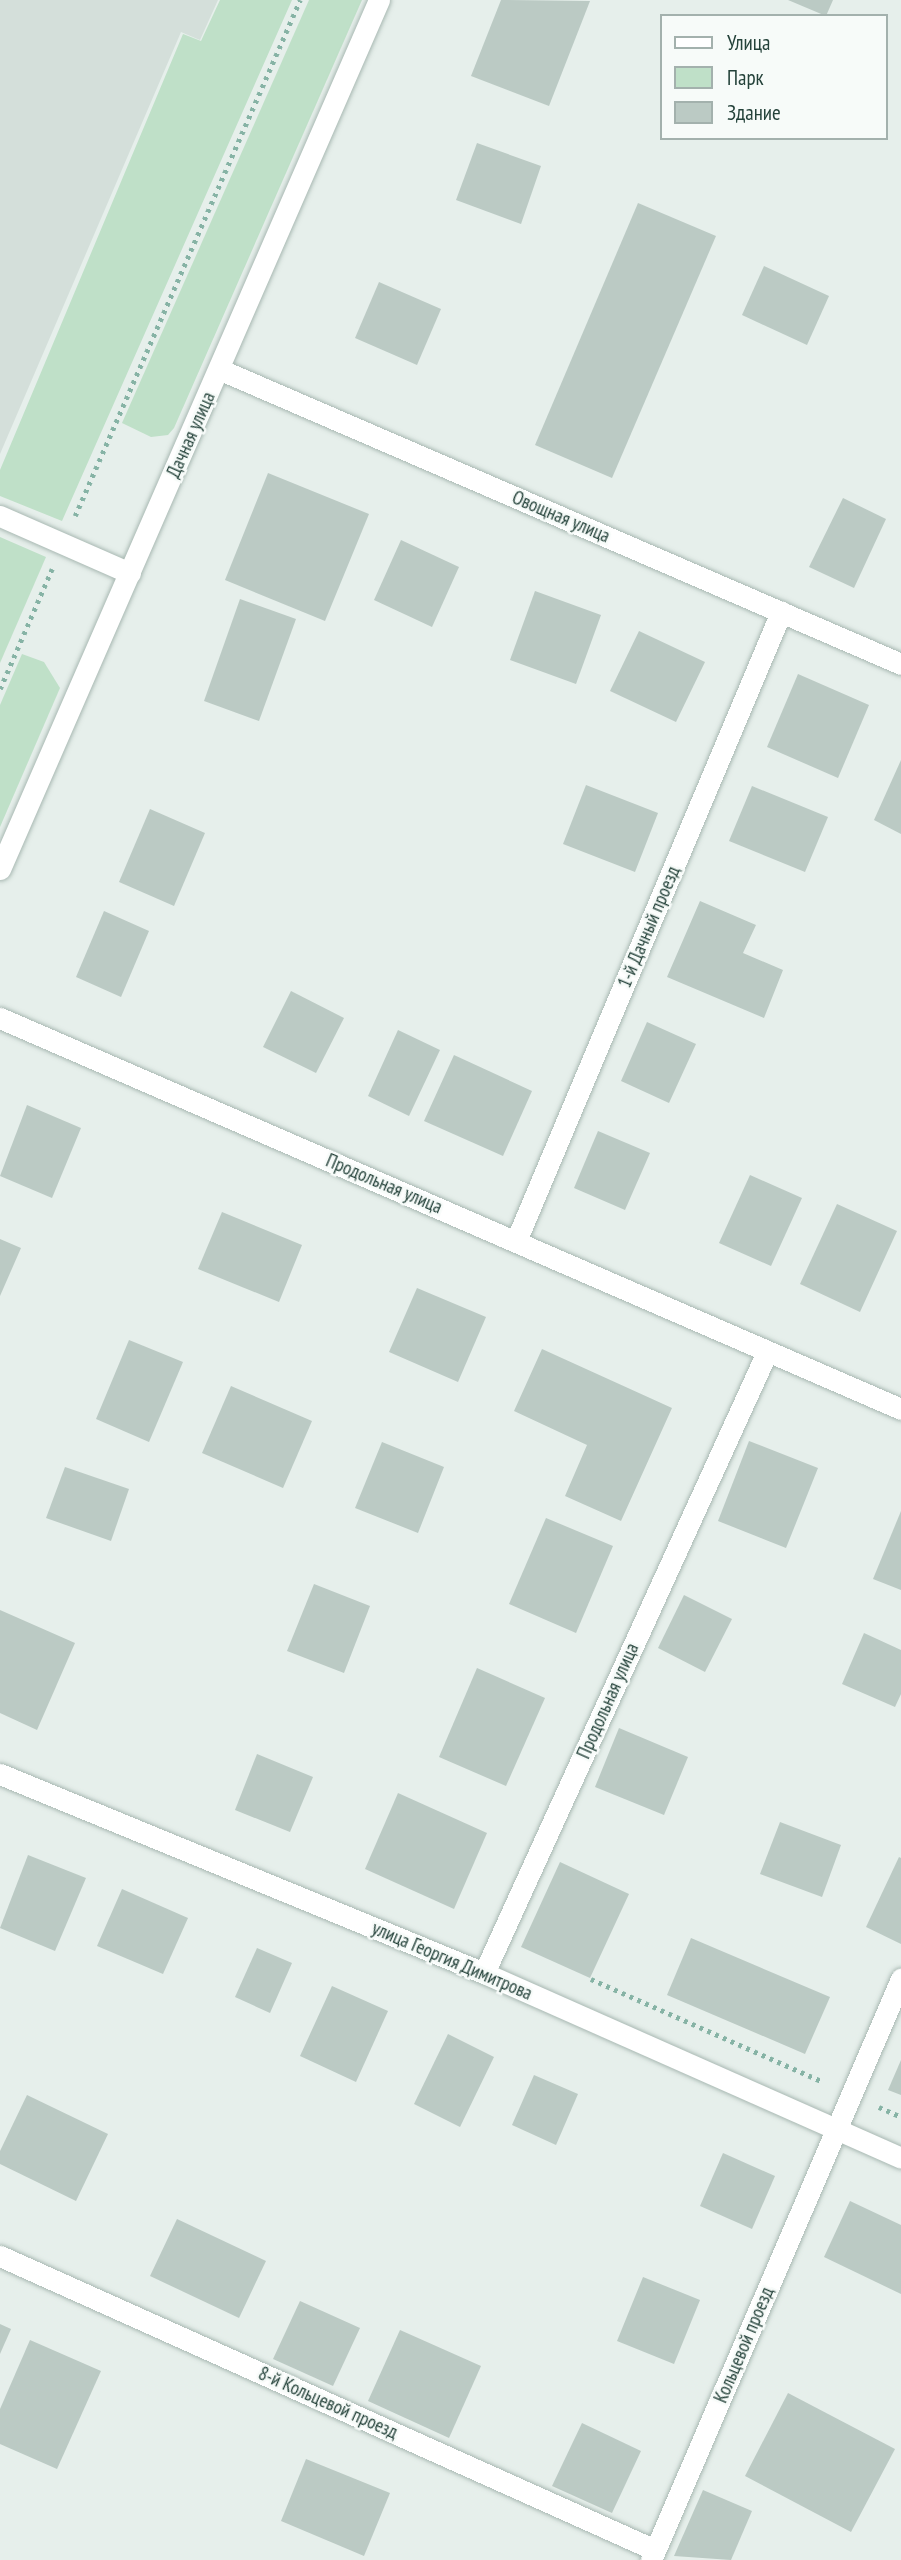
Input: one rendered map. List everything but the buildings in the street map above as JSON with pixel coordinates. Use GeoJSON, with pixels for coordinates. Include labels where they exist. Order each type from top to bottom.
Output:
{"type":"FeatureCollection","features":[{"type":"Feature","properties":{"kind":"street","name":"Дачная улица"},"geometry":{"type":"LineString","coordinates":[[0,869],[220,370],[379,0]]}},
{"type":"Feature","properties":{"kind":"street","name":"Овощная улица"},"geometry":{"type":"LineString","coordinates":[[220,370],[901,664]]}},
{"type":"Feature","properties":{"kind":"street"},"geometry":{"type":"LineString","coordinates":[[0,516],[130,573]]}},
{"type":"Feature","properties":{"kind":"street","name":"1-й Дачный проезд"},"geometry":{"type":"LineString","coordinates":[[516,1241],[781,612]]}},
{"type":"Feature","properties":{"kind":"street","name":"Продольная улица"},"geometry":{"type":"LineString","coordinates":[[0,1018],[901,1409]]}},
{"type":"Feature","properties":{"kind":"street","name":"Продольная улица"},"geometry":{"type":"LineString","coordinates":[[484,1973],[767,1352]]}},
{"type":"Feature","properties":{"kind":"street","name":"улица Георгия Димитрова"},"geometry":{"type":"LineString","coordinates":[[0,1774],[484,1973],[901,2158]]}},
{"type":"Feature","properties":{"kind":"street","name":"Кольцевой проезд"},"geometry":{"type":"LineString","coordinates":[[653,2555],[901,1979]]}},
{"type":"Feature","properties":{"kind":"street","name":"8-й Кольцевой проезд"},"geometry":{"type":"LineString","coordinates":[[0,2256],[653,2555]]}},
{"type":"Feature","properties":{"kind":"path"},"geometry":{"type":"LineString","coordinates":[[0,689],[300,0]]}},
{"type":"Feature","properties":{"kind":"path"},"geometry":{"type":"LineString","coordinates":[[591,1979],[901,2117]]}},
{"type":"Feature","properties":{"kind":"shaded area"},"geometry":{"type":"Polygon","coordinates":[[[0,0],[218,0],[200,40],[181,32],[0,454],[0,0]]]}},
{"type":"Feature","properties":{"kind":"green space"},"geometry":{"type":"Polygon","coordinates":[[[220,0],[292,0],[62,521],[0,496],[0,470],[183,34],[201,41],[220,0]]]}},
{"type":"Feature","properties":{"kind":"green space"},"geometry":{"type":"Polygon","coordinates":[[[309,0],[362,0],[174,428],[168,435],[151,437],[122,423],[309,0]]]}},
{"type":"Feature","properties":{"kind":"green space"},"geometry":{"type":"Polygon","coordinates":[[[0,537],[46,557],[0,663],[0,537]]]}},
{"type":"Feature","properties":{"kind":"green space"},"geometry":{"type":"Polygon","coordinates":[[[22,654],[44,662],[60,688],[0,827],[0,705],[22,654]]]}}]}
